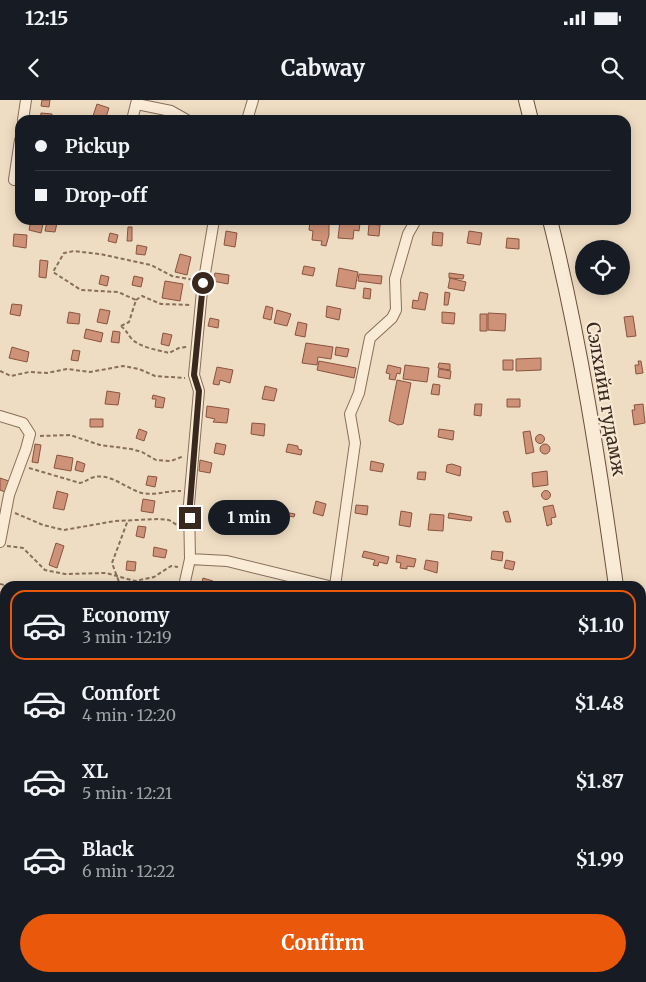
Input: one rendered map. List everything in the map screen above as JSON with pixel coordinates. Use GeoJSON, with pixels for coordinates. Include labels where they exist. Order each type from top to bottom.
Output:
{"type":"FeatureCollection","features":[{"type":"Feature","properties":{"kind":"main road"},"geometry":{"type":"LineString","coordinates":[[527,101],[530,115]]}},
{"type":"Feature","properties":{"kind":"main road","name":"Сэлхийн гудамж"},"geometry":{"type":"LineString","coordinates":[[551,225],[571,311],[602,485],[615,581]]}},
{"type":"Feature","properties":{"kind":"street"},"geometry":{"type":"LineString","coordinates":[[24,115],[26,100]]}},
{"type":"Feature","properties":{"kind":"street"},"geometry":{"type":"LineString","coordinates":[[248,115],[253,100]]}},
{"type":"Feature","properties":{"kind":"street"},"geometry":{"type":"LineString","coordinates":[[133,115],[137,102],[171,111],[178,115]]}},
{"type":"Feature","properties":{"kind":"street"},"geometry":{"type":"LineString","coordinates":[[14,180],[15,173]]}},
{"type":"Feature","properties":{"kind":"street"},"geometry":{"type":"LineString","coordinates":[[185,581],[189,564],[190,491],[199,391],[194,375],[203,283],[214,225]]}},
{"type":"Feature","properties":{"kind":"street"},"geometry":{"type":"LineString","coordinates":[[336,581],[355,442],[350,414],[359,394],[370,338],[392,318],[396,310],[395,279],[408,234],[413,225]]}},
{"type":"Feature","properties":{"kind":"street"},"geometry":{"type":"LineString","coordinates":[[0,416],[23,423],[30,434],[6,512],[0,542]]}},
{"type":"Feature","properties":{"kind":"street"},"geometry":{"type":"LineString","coordinates":[[189,564],[227,561],[309,581]]}},
{"type":"Feature","properties":{"kind":"path"},"geometry":{"type":"LineString","coordinates":[[136,300],[118,292],[81,290],[53,272],[64,253],[74,251],[100,254],[150,265],[172,276],[203,283]]}},
{"type":"Feature","properties":{"kind":"path"},"geometry":{"type":"LineString","coordinates":[[197,346],[179,348],[169,353],[152,349],[132,340],[127,330],[120,326],[129,322],[136,300],[142,296],[161,304],[201,304]]}},
{"type":"Feature","properties":{"kind":"path"},"geometry":{"type":"LineString","coordinates":[[0,372],[11,376],[29,372],[47,373],[67,369],[90,372],[123,366],[139,369],[155,376],[181,379],[194,375]]}},
{"type":"Feature","properties":{"kind":"path"},"geometry":{"type":"LineString","coordinates":[[30,434],[44,437],[70,435],[100,445],[131,449],[156,460],[171,461],[179,456],[194,455]]}},
{"type":"Feature","properties":{"kind":"path"},"geometry":{"type":"LineString","coordinates":[[19,466],[80,483],[90,478],[110,479],[143,493],[162,494],[168,490],[190,491]]}},
{"type":"Feature","properties":{"kind":"path"},"geometry":{"type":"LineString","coordinates":[[6,512],[22,516],[42,525],[64,530],[128,520],[169,520],[178,525],[190,518]]}},
{"type":"Feature","properties":{"kind":"path"},"geometry":{"type":"LineString","coordinates":[[119,581],[112,563],[128,520]]}},
{"type":"Feature","properties":{"kind":"path"},"geometry":{"type":"LineString","coordinates":[[0,546],[23,548],[45,570],[65,574],[85,575],[103,573],[135,581],[154,577],[171,566],[189,564]]}},
{"type":"Feature","properties":{"kind":"building"},"geometry":{"type":"Polygon","coordinates":[[[42,100],[50,100],[49,107],[41,106],[42,100]]]}},
{"type":"Feature","properties":{"kind":"building"},"geometry":{"type":"Polygon","coordinates":[[[97,104],[109,108],[107,115],[93,115],[97,104]]]}},
{"type":"Feature","properties":{"kind":"building"},"geometry":{"type":"Polygon","coordinates":[[[41,113],[52,114],[52,115],[41,115],[41,113]]]}},
{"type":"Feature","properties":{"kind":"building"},"geometry":{"type":"Polygon","coordinates":[[[30,225],[43,225],[41,233],[29,230],[30,225]]]}},
{"type":"Feature","properties":{"kind":"building"},"geometry":{"type":"Polygon","coordinates":[[[46,225],[57,225],[55,232],[45,231],[46,225]]]}},
{"type":"Feature","properties":{"kind":"building"},"geometry":{"type":"Polygon","coordinates":[[[310,225],[329,225],[326,246],[321,245],[322,241],[312,240],[313,231],[309,230],[310,225]]]}},
{"type":"Feature","properties":{"kind":"building"},"geometry":{"type":"Polygon","coordinates":[[[340,225],[360,225],[359,231],[354,230],[353,239],[338,238],[340,225]]]}},
{"type":"Feature","properties":{"kind":"building"},"geometry":{"type":"Polygon","coordinates":[[[369,225],[380,225],[379,236],[368,235],[369,225]]]}},
{"type":"Feature","properties":{"kind":"building"},"geometry":{"type":"Polygon","coordinates":[[[128,227],[132,227],[132,241],[127,241],[128,227]]]}},
{"type":"Feature","properties":{"kind":"building"},"geometry":{"type":"Polygon","coordinates":[[[226,231],[237,233],[235,247],[224,245],[226,231]]]}},
{"type":"Feature","properties":{"kind":"building"},"geometry":{"type":"Polygon","coordinates":[[[469,231],[482,233],[480,245],[467,243],[469,231]]]}},
{"type":"Feature","properties":{"kind":"building"},"geometry":{"type":"Polygon","coordinates":[[[433,232],[443,233],[442,246],[432,245],[433,232]]]}},
{"type":"Feature","properties":{"kind":"building"},"geometry":{"type":"Polygon","coordinates":[[[110,233],[118,235],[116,243],[108,241],[110,233]]]}},
{"type":"Feature","properties":{"kind":"building"},"geometry":{"type":"Polygon","coordinates":[[[14,234],[27,235],[26,248],[13,246],[14,234]]]}},
{"type":"Feature","properties":{"kind":"building"},"geometry":{"type":"Polygon","coordinates":[[[507,238],[519,239],[519,249],[506,248],[507,238]]]}},
{"type":"Feature","properties":{"kind":"building"},"geometry":{"type":"Polygon","coordinates":[[[137,245],[147,247],[145,255],[136,254],[137,245]]]}},
{"type":"Feature","properties":{"kind":"building"},"geometry":{"type":"Polygon","coordinates":[[[180,254],[191,257],[187,275],[175,272],[180,254]]]}},
{"type":"Feature","properties":{"kind":"building"},"geometry":{"type":"Polygon","coordinates":[[[40,260],[48,261],[46,278],[39,277],[40,260]]]}},
{"type":"Feature","properties":{"kind":"building"},"geometry":{"type":"Polygon","coordinates":[[[304,266],[315,268],[313,276],[302,274],[304,266]]]}},
{"type":"Feature","properties":{"kind":"building"},"geometry":{"type":"Polygon","coordinates":[[[339,268],[358,272],[355,289],[336,286],[339,268]]]}},
{"type":"Feature","properties":{"kind":"building"},"geometry":{"type":"Polygon","coordinates":[[[215,273],[229,275],[228,284],[213,281],[215,273]]]}},
{"type":"Feature","properties":{"kind":"building"},"geometry":{"type":"Polygon","coordinates":[[[449,273],[464,275],[463,279],[449,278],[449,273]]]}},
{"type":"Feature","properties":{"kind":"building"},"geometry":{"type":"Polygon","coordinates":[[[359,274],[382,276],[381,284],[358,281],[359,274]]]}},
{"type":"Feature","properties":{"kind":"building"},"geometry":{"type":"Polygon","coordinates":[[[101,275],[109,277],[107,286],[99,284],[101,275]]]}},
{"type":"Feature","properties":{"kind":"building"},"geometry":{"type":"Polygon","coordinates":[[[134,276],[143,278],[141,287],[132,285],[134,276]]]}},
{"type":"Feature","properties":{"kind":"building"},"geometry":{"type":"Polygon","coordinates":[[[450,278],[466,282],[464,291],[448,288],[450,278]]]}},
{"type":"Feature","properties":{"kind":"building"},"geometry":{"type":"Polygon","coordinates":[[[165,281],[183,284],[180,301],[162,298],[165,281]]]}},
{"type":"Feature","properties":{"kind":"building"},"geometry":{"type":"Polygon","coordinates":[[[364,288],[371,289],[370,299],[363,298],[364,288]]]}},
{"type":"Feature","properties":{"kind":"building"},"geometry":{"type":"Polygon","coordinates":[[[420,292],[428,294],[425,310],[412,308],[413,300],[418,301],[420,292]]]}},
{"type":"Feature","properties":{"kind":"building"},"geometry":{"type":"Polygon","coordinates":[[[445,292],[450,293],[448,305],[444,305],[445,292]]]}},
{"type":"Feature","properties":{"kind":"building"},"geometry":{"type":"Polygon","coordinates":[[[12,304],[22,305],[20,316],[10,314],[12,304]]]}},
{"type":"Feature","properties":{"kind":"building"},"geometry":{"type":"Polygon","coordinates":[[[266,306],[273,308],[271,320],[263,318],[266,306]]]}},
{"type":"Feature","properties":{"kind":"building"},"geometry":{"type":"Polygon","coordinates":[[[327,306],[341,309],[339,320],[326,317],[327,306]]]}},
{"type":"Feature","properties":{"kind":"building"},"geometry":{"type":"Polygon","coordinates":[[[100,309],[110,311],[107,324],[97,322],[100,309]]]}},
{"type":"Feature","properties":{"kind":"building"},"geometry":{"type":"Polygon","coordinates":[[[277,310],[291,314],[287,326],[274,323],[277,310]]]}},
{"type":"Feature","properties":{"kind":"building"},"geometry":{"type":"Polygon","coordinates":[[[69,312],[80,314],[79,324],[67,323],[69,312]]]}},
{"type":"Feature","properties":{"kind":"building"},"geometry":{"type":"Polygon","coordinates":[[[442,312],[455,313],[454,324],[442,323],[442,312]]]}},
{"type":"Feature","properties":{"kind":"building"},"geometry":{"type":"Polygon","coordinates":[[[488,313],[506,314],[505,331],[488,330],[488,313]]]}},
{"type":"Feature","properties":{"kind":"building"},"geometry":{"type":"Polygon","coordinates":[[[480,314],[487,314],[487,331],[480,331],[480,314]]]}},
{"type":"Feature","properties":{"kind":"building"},"geometry":{"type":"Polygon","coordinates":[[[633,316],[636,336],[627,337],[624,317],[633,316]]]}},
{"type":"Feature","properties":{"kind":"building"},"geometry":{"type":"Polygon","coordinates":[[[210,318],[219,320],[218,328],[208,326],[210,318]]]}},
{"type":"Feature","properties":{"kind":"building"},"geometry":{"type":"Polygon","coordinates":[[[298,322],[307,324],[305,337],[295,335],[298,322]]]}},
{"type":"Feature","properties":{"kind":"building"},"geometry":{"type":"Polygon","coordinates":[[[86,329],[103,333],[101,342],[84,338],[86,329]]]}},
{"type":"Feature","properties":{"kind":"building"},"geometry":{"type":"Polygon","coordinates":[[[113,331],[120,332],[119,343],[111,342],[113,331]]]}},
{"type":"Feature","properties":{"kind":"building"},"geometry":{"type":"Polygon","coordinates":[[[163,333],[172,335],[169,346],[161,344],[163,333]]]}},
{"type":"Feature","properties":{"kind":"building"},"geometry":{"type":"Polygon","coordinates":[[[306,343],[333,347],[331,359],[318,357],[317,365],[302,363],[306,343]]]}},
{"type":"Feature","properties":{"kind":"building"},"geometry":{"type":"Polygon","coordinates":[[[12,347],[29,352],[27,362],[9,358],[12,347]]]}},
{"type":"Feature","properties":{"kind":"building"},"geometry":{"type":"Polygon","coordinates":[[[336,347],[349,349],[347,357],[335,355],[336,347]]]}},
{"type":"Feature","properties":{"kind":"building"},"geometry":{"type":"Polygon","coordinates":[[[73,350],[80,351],[78,361],[71,360],[73,350]]]}},
{"type":"Feature","properties":{"kind":"building"},"geometry":{"type":"Polygon","coordinates":[[[541,358],[541,370],[516,371],[516,359],[541,358]]]}},
{"type":"Feature","properties":{"kind":"building"},"geometry":{"type":"Polygon","coordinates":[[[503,360],[513,360],[513,370],[503,370],[503,360]]]}},
{"type":"Feature","properties":{"kind":"building"},"geometry":{"type":"Polygon","coordinates":[[[319,361],[356,368],[354,378],[317,370],[319,361]]]}},
{"type":"Feature","properties":{"kind":"building"},"geometry":{"type":"Polygon","coordinates":[[[638,361],[641,361],[643,373],[636,374],[635,365],[639,365],[638,361]]]}},
{"type":"Feature","properties":{"kind":"building"},"geometry":{"type":"Polygon","coordinates":[[[439,363],[450,364],[450,370],[438,368],[439,363]]]}},
{"type":"Feature","properties":{"kind":"building"},"geometry":{"type":"Polygon","coordinates":[[[388,365],[401,368],[400,374],[397,373],[395,380],[389,379],[390,374],[386,373],[388,365]]]}},
{"type":"Feature","properties":{"kind":"building"},"geometry":{"type":"Polygon","coordinates":[[[405,365],[429,368],[427,382],[403,379],[405,365]]]}},
{"type":"Feature","properties":{"kind":"building"},"geometry":{"type":"Polygon","coordinates":[[[217,367],[233,370],[230,383],[220,380],[219,385],[213,384],[217,367]]]}},
{"type":"Feature","properties":{"kind":"building"},"geometry":{"type":"Polygon","coordinates":[[[439,369],[451,371],[450,379],[438,377],[439,369]]]}},
{"type":"Feature","properties":{"kind":"building"},"geometry":{"type":"Polygon","coordinates":[[[397,380],[411,383],[403,424],[398,425],[389,421],[397,380]]]}},
{"type":"Feature","properties":{"kind":"building"},"geometry":{"type":"Polygon","coordinates":[[[433,384],[440,385],[439,395],[431,394],[433,384]]]}},
{"type":"Feature","properties":{"kind":"building"},"geometry":{"type":"Polygon","coordinates":[[[265,386],[277,389],[274,401],[262,399],[265,386]]]}},
{"type":"Feature","properties":{"kind":"building"},"geometry":{"type":"Polygon","coordinates":[[[107,391],[120,393],[118,405],[105,404],[107,391]]]}},
{"type":"Feature","properties":{"kind":"building"},"geometry":{"type":"Polygon","coordinates":[[[153,395],[165,398],[163,408],[155,407],[156,399],[152,399],[153,395]]]}},
{"type":"Feature","properties":{"kind":"building"},"geometry":{"type":"Polygon","coordinates":[[[507,399],[520,399],[520,407],[507,407],[507,399]]]}},
{"type":"Feature","properties":{"kind":"building"},"geometry":{"type":"Polygon","coordinates":[[[475,404],[482,404],[481,416],[474,415],[475,404]]]}},
{"type":"Feature","properties":{"kind":"building"},"geometry":{"type":"Polygon","coordinates":[[[643,404],[645,423],[634,425],[632,410],[635,410],[634,405],[643,404]]]}},
{"type":"Feature","properties":{"kind":"building"},"geometry":{"type":"Polygon","coordinates":[[[207,406],[229,409],[227,423],[213,422],[215,419],[206,417],[207,406]]]}},
{"type":"Feature","properties":{"kind":"building"},"geometry":{"type":"Polygon","coordinates":[[[90,419],[103,419],[103,427],[90,427],[90,419]]]}},
{"type":"Feature","properties":{"kind":"building"},"geometry":{"type":"Polygon","coordinates":[[[252,423],[265,424],[264,436],[251,434],[252,423]]]}},
{"type":"Feature","properties":{"kind":"building"},"geometry":{"type":"Polygon","coordinates":[[[139,429],[147,432],[144,441],[136,438],[139,429]]]}},
{"type":"Feature","properties":{"kind":"building"},"geometry":{"type":"Polygon","coordinates":[[[439,429],[454,431],[453,440],[438,437],[439,429]]]}},
{"type":"Feature","properties":{"kind":"building"},"geometry":{"type":"Polygon","coordinates":[[[530,431],[534,452],[526,454],[523,432],[530,431]]]}},
{"type":"Feature","properties":{"kind":"building"},"geometry":{"type":"Polygon","coordinates":[[[540,435],[544,439],[540,443],[536,439],[540,435]]]}},
{"type":"Feature","properties":{"kind":"building"},"geometry":{"type":"Polygon","coordinates":[[[216,443],[226,445],[224,455],[214,453],[216,443]]]}},
{"type":"Feature","properties":{"kind":"building"},"geometry":{"type":"Polygon","coordinates":[[[35,444],[41,445],[38,463],[32,462],[35,444]]]}},
{"type":"Feature","properties":{"kind":"building"},"geometry":{"type":"Polygon","coordinates":[[[288,444],[298,446],[298,449],[302,450],[301,455],[286,452],[288,444]]]}},
{"type":"Feature","properties":{"kind":"building"},"geometry":{"type":"Polygon","coordinates":[[[543,444],[547,444],[550,449],[547,454],[543,454],[540,451],[540,447],[543,444]]]}},
{"type":"Feature","properties":{"kind":"building"},"geometry":{"type":"Polygon","coordinates":[[[57,455],[73,458],[71,471],[54,468],[57,455]]]}},
{"type":"Feature","properties":{"kind":"building"},"geometry":{"type":"Polygon","coordinates":[[[200,460],[212,463],[210,473],[199,471],[200,460]]]}},
{"type":"Feature","properties":{"kind":"building"},"geometry":{"type":"Polygon","coordinates":[[[77,461],[85,464],[83,472],[75,470],[77,461]]]}},
{"type":"Feature","properties":{"kind":"building"},"geometry":{"type":"Polygon","coordinates":[[[371,461],[384,464],[382,472],[370,470],[371,461]]]}},
{"type":"Feature","properties":{"kind":"building"},"geometry":{"type":"Polygon","coordinates":[[[452,464],[461,467],[460,476],[446,472],[447,465],[452,464]]]}},
{"type":"Feature","properties":{"kind":"building"},"geometry":{"type":"Polygon","coordinates":[[[547,471],[548,485],[533,487],[532,473],[547,471]]]}},
{"type":"Feature","properties":{"kind":"building"},"geometry":{"type":"Polygon","coordinates":[[[418,472],[426,472],[425,480],[417,479],[418,472]]]}},
{"type":"Feature","properties":{"kind":"building"},"geometry":{"type":"Polygon","coordinates":[[[148,476],[157,477],[155,487],[146,485],[148,476]]]}},
{"type":"Feature","properties":{"kind":"building"},"geometry":{"type":"Polygon","coordinates":[[[0,478],[9,481],[5,492],[0,490],[0,478]]]}},
{"type":"Feature","properties":{"kind":"building"},"geometry":{"type":"Polygon","coordinates":[[[57,491],[68,494],[64,510],[53,508],[57,491]]]}},
{"type":"Feature","properties":{"kind":"building"},"geometry":{"type":"Polygon","coordinates":[[[546,491],[550,495],[546,499],[542,495],[546,491]]]}},
{"type":"Feature","properties":{"kind":"building"},"geometry":{"type":"Polygon","coordinates":[[[143,499],[155,501],[153,513],[141,511],[143,499]]]}},
{"type":"Feature","properties":{"kind":"building"},"geometry":{"type":"Polygon","coordinates":[[[316,501],[326,504],[323,516],[313,513],[316,501]]]}},
{"type":"Feature","properties":{"kind":"building"},"geometry":{"type":"Polygon","coordinates":[[[356,505],[368,506],[367,515],[355,513],[356,505]]]}},
{"type":"Feature","properties":{"kind":"building"},"geometry":{"type":"Polygon","coordinates":[[[553,505],[556,517],[551,518],[552,524],[547,526],[543,507],[553,505]]]}},
{"type":"Feature","properties":{"kind":"building"},"geometry":{"type":"Polygon","coordinates":[[[262,507],[274,509],[272,519],[260,518],[262,507]]]}},
{"type":"Feature","properties":{"kind":"building"},"geometry":{"type":"Polygon","coordinates":[[[246,511],[259,513],[258,525],[245,522],[246,511]]]}},
{"type":"Feature","properties":{"kind":"building"},"geometry":{"type":"Polygon","coordinates":[[[279,511],[295,514],[294,517],[278,514],[279,511]]]}},
{"type":"Feature","properties":{"kind":"building"},"geometry":{"type":"Polygon","coordinates":[[[401,511],[412,513],[410,527],[399,525],[401,511]]]}},
{"type":"Feature","properties":{"kind":"building"},"geometry":{"type":"Polygon","coordinates":[[[508,511],[511,522],[506,522],[503,512],[508,511]]]}},
{"type":"Feature","properties":{"kind":"building"},"geometry":{"type":"Polygon","coordinates":[[[449,513],[472,517],[471,521],[448,518],[449,513]]]}},
{"type":"Feature","properties":{"kind":"building"},"geometry":{"type":"Polygon","coordinates":[[[430,514],[444,515],[443,531],[428,530],[430,514]]]}},
{"type":"Feature","properties":{"kind":"building"},"geometry":{"type":"Polygon","coordinates":[[[273,516],[286,518],[285,528],[272,526],[273,516]]]}},
{"type":"Feature","properties":{"kind":"building"},"geometry":{"type":"Polygon","coordinates":[[[138,526],[146,527],[144,538],[136,536],[138,526]]]}},
{"type":"Feature","properties":{"kind":"building"},"geometry":{"type":"Polygon","coordinates":[[[56,543],[64,546],[57,568],[49,565],[56,543]]]}},
{"type":"Feature","properties":{"kind":"building"},"geometry":{"type":"Polygon","coordinates":[[[154,547],[167,550],[165,558],[153,556],[154,547]]]}},
{"type":"Feature","properties":{"kind":"building"},"geometry":{"type":"Polygon","coordinates":[[[364,551],[389,557],[387,564],[379,562],[378,566],[373,565],[375,560],[362,557],[364,551]]]}},
{"type":"Feature","properties":{"kind":"building"},"geometry":{"type":"Polygon","coordinates":[[[492,551],[503,552],[502,561],[491,559],[492,551]]]}},
{"type":"Feature","properties":{"kind":"building"},"geometry":{"type":"Polygon","coordinates":[[[397,555],[416,559],[414,567],[400,568],[401,563],[396,562],[397,555]]]}},
{"type":"Feature","properties":{"kind":"building"},"geometry":{"type":"Polygon","coordinates":[[[426,560],[438,562],[437,573],[424,569],[426,560]]]}},
{"type":"Feature","properties":{"kind":"building"},"geometry":{"type":"Polygon","coordinates":[[[506,560],[515,562],[513,570],[504,568],[506,560]]]}},
{"type":"Feature","properties":{"kind":"building"},"geometry":{"type":"Polygon","coordinates":[[[127,561],[136,562],[135,571],[126,570],[127,561]]]}},
{"type":"Feature","properties":{"kind":"building"},"geometry":{"type":"Polygon","coordinates":[[[203,578],[213,581],[202,581],[203,578]]]}},
{"type":"Feature","properties":{"kind":"route"},"geometry":{"type":"LineString","coordinates":[[190,518],[199,391],[194,375],[203,283]]}}]}
